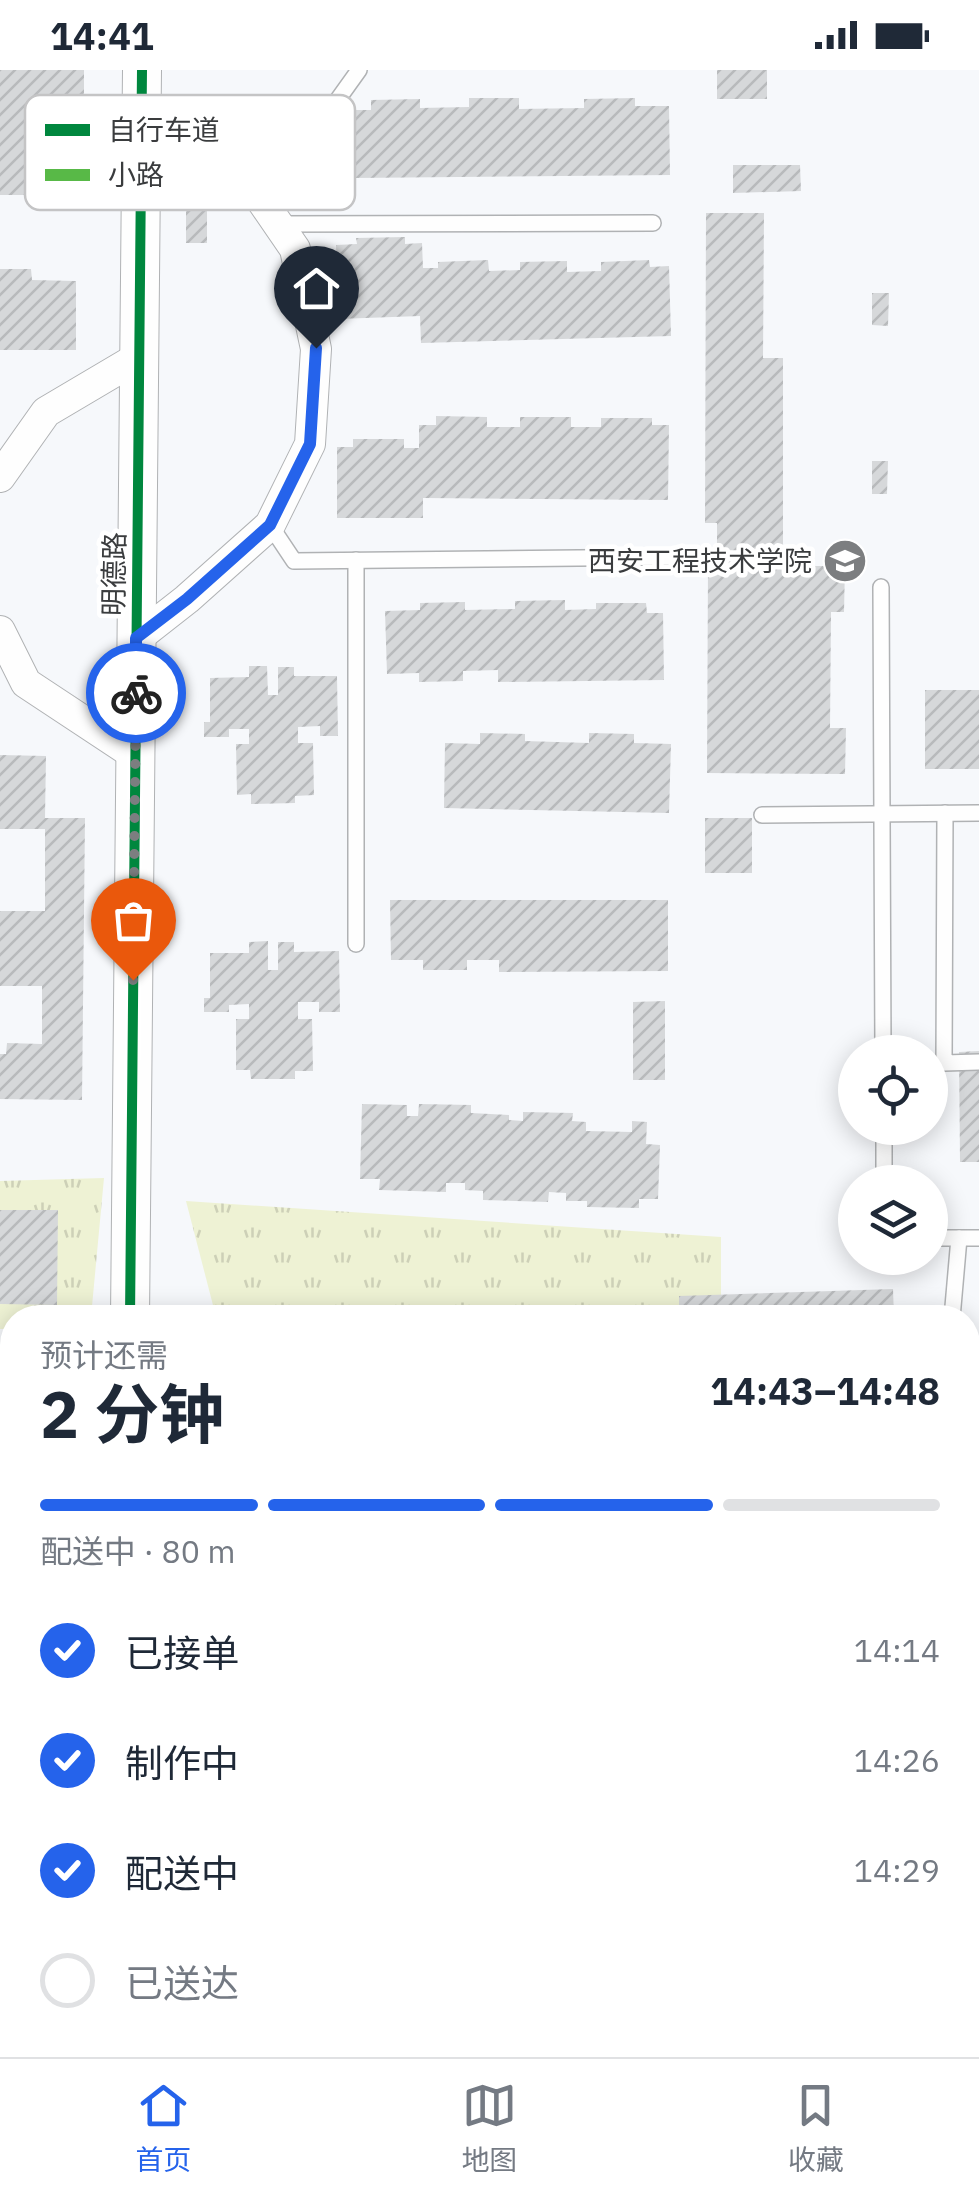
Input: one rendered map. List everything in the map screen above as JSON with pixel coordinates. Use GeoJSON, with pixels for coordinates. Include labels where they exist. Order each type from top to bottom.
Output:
{"type":"FeatureCollection","features":[{"type":"Feature","properties":{"kind":"street","name":"明德路"},"geometry":{"type":"LineString","coordinates":[[142,70],[142,95]]}},
{"type":"Feature","properties":{"kind":"street","name":"明德路"},"geometry":{"type":"LineString","coordinates":[[130,1305],[140,210]]}},
{"type":"Feature","properties":{"kind":"street"},"geometry":{"type":"LineString","coordinates":[[136,638],[187,599],[270,525],[310,444],[316,348],[295,249],[267,210]]}},
{"type":"Feature","properties":{"kind":"street"},"geometry":{"type":"LineString","coordinates":[[0,477],[46,412],[139,357]]}},
{"type":"Feature","properties":{"kind":"street"},"geometry":{"type":"LineString","coordinates":[[0,632],[26,683],[135,755]]}},
{"type":"Feature","properties":{"kind":"lane"},"geometry":{"type":"LineString","coordinates":[[344,95],[360,70]]}},
{"type":"Feature","properties":{"kind":"lane"},"geometry":{"type":"LineString","coordinates":[[270,214],[272,210]]}},
{"type":"Feature","properties":{"kind":"lane"},"geometry":{"type":"LineString","coordinates":[[270,214],[653,223]]}},
{"type":"Feature","properties":{"kind":"lane"},"geometry":{"type":"LineString","coordinates":[[270,525],[294,560],[672,556]]}},
{"type":"Feature","properties":{"kind":"lane"},"geometry":{"type":"LineString","coordinates":[[356,560],[356,944]]}},
{"type":"Feature","properties":{"kind":"lane"},"geometry":{"type":"LineString","coordinates":[[881,587],[884,1035]]}},
{"type":"Feature","properties":{"kind":"lane"},"geometry":{"type":"LineString","coordinates":[[946,813],[944,1062],[979,1062]]}},
{"type":"Feature","properties":{"kind":"lane"},"geometry":{"type":"LineString","coordinates":[[762,815],[979,813]]}},
{"type":"Feature","properties":{"kind":"lane"},"geometry":{"type":"LineString","coordinates":[[948,1238],[979,1238]]}},
{"type":"Feature","properties":{"kind":"lane"},"geometry":{"type":"LineString","coordinates":[[953,1305],[959,1238]]}},
{"type":"Feature","properties":{"kind":"green space"},"geometry":{"type":"Polygon","coordinates":[[[104,1178],[92,1305],[0,1305],[0,1181],[104,1178]]]}},
{"type":"Feature","properties":{"kind":"green space"},"geometry":{"type":"Polygon","coordinates":[[[186,1201],[721,1237],[721,1305],[213,1305],[186,1201]]]}},
{"type":"Feature","properties":{"kind":"building"},"geometry":{"type":"Polygon","coordinates":[[[0,70],[84,70],[84,95],[25,95],[25,195],[0,195],[0,70]]]}},
{"type":"Feature","properties":{"kind":"building"},"geometry":{"type":"Polygon","coordinates":[[[717,70],[767,70],[767,99],[717,99],[717,70]]]}},
{"type":"Feature","properties":{"kind":"building"},"geometry":{"type":"Polygon","coordinates":[[[469,98],[519,98],[519,109],[584,108],[584,99],[635,98],[635,106],[669,106],[670,175],[355,178],[355,110],[371,110],[371,100],[420,99],[420,108],[469,107],[469,98]]]}},
{"type":"Feature","properties":{"kind":"building"},"geometry":{"type":"Polygon","coordinates":[[[733,165],[800,165],[801,191],[733,193],[733,165]]]}},
{"type":"Feature","properties":{"kind":"building"},"geometry":{"type":"Polygon","coordinates":[[[186,210],[207,210],[207,243],[186,243],[186,210]]]}},
{"type":"Feature","properties":{"kind":"building"},"geometry":{"type":"Polygon","coordinates":[[[706,213],[764,213],[763,358],[783,358],[783,566],[845,566],[844,612],[831,612],[830,728],[846,728],[845,774],[707,773],[708,566],[717,566],[717,523],[705,523],[706,213]]]}},
{"type":"Feature","properties":{"kind":"building"},"geometry":{"type":"Polygon","coordinates":[[[405,237],[405,244],[422,243],[423,268],[438,268],[438,262],[488,260],[489,271],[520,270],[520,262],[567,261],[567,272],[601,271],[601,262],[649,260],[650,267],[669,266],[671,336],[421,343],[420,316],[338,319],[336,245],[357,244],[356,238],[405,237]]]}},
{"type":"Feature","properties":{"kind":"building"},"geometry":{"type":"Polygon","coordinates":[[[0,269],[31,269],[32,280],[76,281],[76,350],[0,350],[0,269]]]}},
{"type":"Feature","properties":{"kind":"building"},"geometry":{"type":"Polygon","coordinates":[[[872,293],[889,293],[888,326],[872,325],[872,293]]]}},
{"type":"Feature","properties":{"kind":"building"},"geometry":{"type":"Polygon","coordinates":[[[436,416],[487,417],[487,427],[520,427],[520,417],[571,417],[571,427],[601,427],[601,418],[652,418],[652,425],[669,425],[668,500],[423,498],[423,518],[337,518],[337,447],[353,447],[353,439],[404,439],[404,448],[419,448],[419,425],[436,425],[436,416]]]}},
{"type":"Feature","properties":{"kind":"building"},"geometry":{"type":"Polygon","coordinates":[[[872,461],[888,461],[887,494],[872,494],[872,461]]]}},
{"type":"Feature","properties":{"kind":"building"},"geometry":{"type":"Polygon","coordinates":[[[565,600],[565,610],[596,609],[596,603],[646,603],[647,613],[663,613],[664,680],[498,682],[498,670],[463,671],[463,681],[419,682],[419,673],[387,674],[385,611],[420,610],[420,603],[465,602],[465,610],[515,609],[515,601],[565,600]]]}},
{"type":"Feature","properties":{"kind":"building"},"geometry":{"type":"Polygon","coordinates":[[[249,666],[267,666],[268,695],[278,695],[278,667],[294,667],[294,676],[337,676],[338,736],[320,736],[320,726],[298,727],[298,743],[313,743],[314,795],[295,796],[295,803],[251,804],[251,794],[237,795],[236,744],[249,744],[249,729],[229,729],[229,737],[204,737],[204,722],[210,722],[210,678],[249,677],[249,666]]]}},
{"type":"Feature","properties":{"kind":"building"},"geometry":{"type":"Polygon","coordinates":[[[925,690],[979,690],[979,769],[925,769],[925,690]]]}},
{"type":"Feature","properties":{"kind":"building"},"geometry":{"type":"Polygon","coordinates":[[[480,733],[525,734],[525,741],[589,743],[589,733],[634,734],[634,743],[671,744],[669,813],[444,808],[445,743],[480,744],[480,733]]]}},
{"type":"Feature","properties":{"kind":"building"},"geometry":{"type":"Polygon","coordinates":[[[0,755],[46,756],[45,818],[85,818],[82,1100],[0,1099],[0,1054],[6,1054],[7,1043],[42,1044],[42,986],[0,986],[0,911],[45,911],[45,829],[0,829],[0,755]]]}},
{"type":"Feature","properties":{"kind":"building"},"geometry":{"type":"Polygon","coordinates":[[[705,818],[752,818],[752,873],[705,873],[705,818]]]}},
{"type":"Feature","properties":{"kind":"building"},"geometry":{"type":"Polygon","coordinates":[[[390,900],[668,900],[668,971],[499,972],[499,960],[467,960],[467,970],[423,970],[423,960],[391,960],[390,900]]]}},
{"type":"Feature","properties":{"kind":"building"},"geometry":{"type":"Polygon","coordinates":[[[268,941],[268,970],[278,970],[278,942],[294,942],[294,952],[339,951],[340,1012],[319,1012],[319,1002],[298,1002],[298,1019],[312,1019],[313,1071],[295,1071],[295,1079],[251,1079],[250,1070],[236,1070],[236,1019],[249,1019],[249,1004],[229,1005],[229,1012],[204,1012],[204,998],[210,998],[210,953],[249,953],[249,942],[268,941]]]}},
{"type":"Feature","properties":{"kind":"building"},"geometry":{"type":"Polygon","coordinates":[[[665,1001],[665,1080],[633,1080],[633,1002],[665,1001]]]}},
{"type":"Feature","properties":{"kind":"building"},"geometry":{"type":"Polygon","coordinates":[[[979,1051],[979,1162],[960,1162],[959,1052],[979,1051]]]}},
{"type":"Feature","properties":{"kind":"building"},"geometry":{"type":"Polygon","coordinates":[[[362,1104],[407,1105],[407,1116],[418,1116],[419,1104],[471,1105],[471,1113],[509,1115],[509,1120],[523,1121],[523,1112],[573,1113],[572,1121],[586,1122],[586,1131],[632,1132],[632,1121],[647,1122],[646,1144],[660,1145],[658,1199],[639,1199],[639,1208],[587,1207],[587,1201],[566,1201],[566,1193],[549,1192],[548,1202],[483,1200],[483,1191],[465,1190],[465,1183],[446,1183],[446,1192],[379,1190],[380,1179],[360,1179],[362,1104]]]}},
{"type":"Feature","properties":{"kind":"building"},"geometry":{"type":"Polygon","coordinates":[[[0,1210],[58,1210],[57,1305],[0,1304],[0,1210]]]}},
{"type":"Feature","properties":{"kind":"building"},"geometry":{"type":"Polygon","coordinates":[[[893,1289],[894,1305],[679,1305],[679,1296],[893,1289]]]}},
{"type":"Feature","properties":{"kind":"cycle path"},"geometry":{"type":"LineString","coordinates":[[142,70],[142,95]]}},
{"type":"Feature","properties":{"kind":"cycle path"},"geometry":{"type":"LineString","coordinates":[[130,1305],[141,210]]}},
{"type":"Feature","properties":{"kind":"way so far"},"geometry":{"type":"LineString","coordinates":[[133,980],[136,693]]}},
{"type":"Feature","properties":{"kind":"place","name":"西安工程技术学院"},"geometry":{"type":"Point","coordinates":[845,561]}},
{"type":"Feature","properties":{"kind":"route"},"geometry":{"type":"LineString","coordinates":[[136,693],[136,638],[187,599],[270,525],[310,444],[316,348]]}}]}
